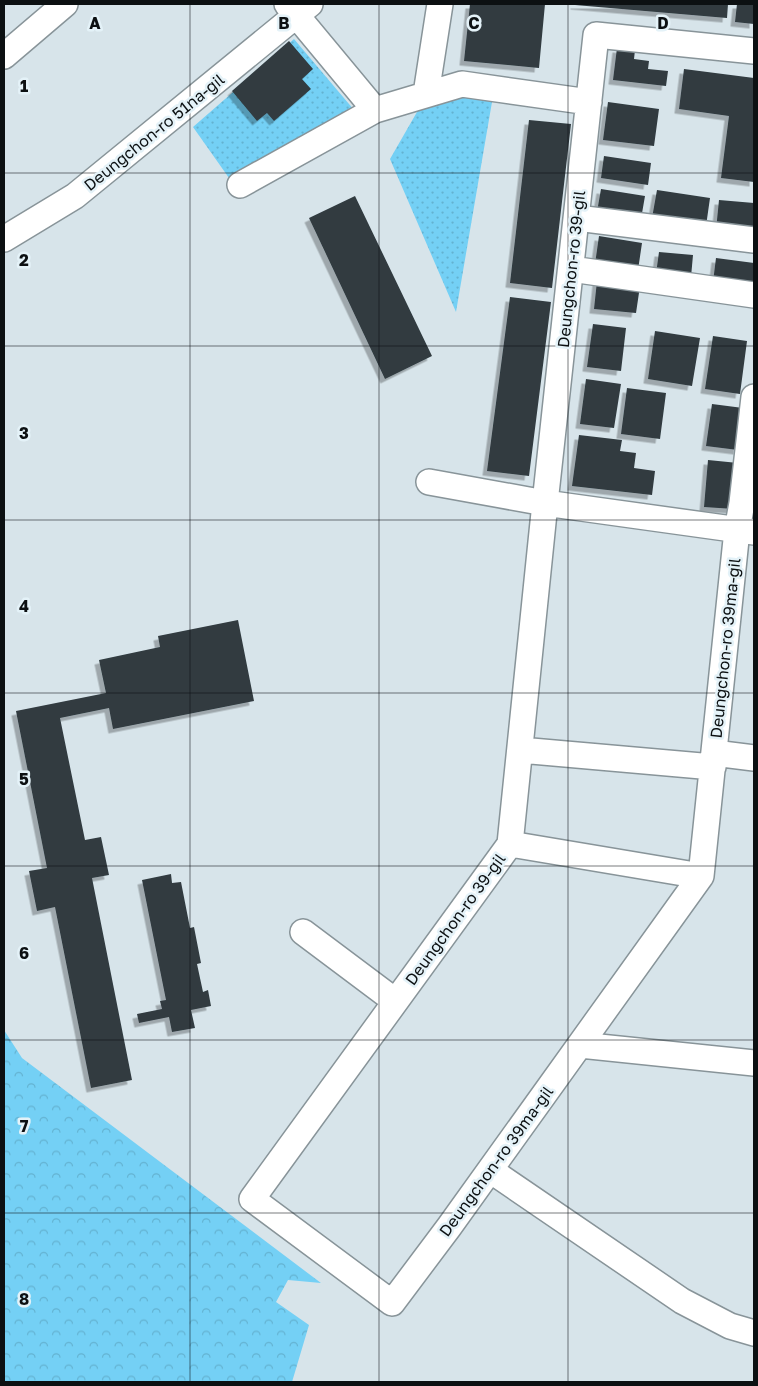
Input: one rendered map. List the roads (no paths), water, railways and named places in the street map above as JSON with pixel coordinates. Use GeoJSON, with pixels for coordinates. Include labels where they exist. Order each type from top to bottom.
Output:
{"type":"FeatureCollection","features":[{"type":"Feature","properties":{"kind":"street"},"geometry":{"type":"LineString","coordinates":[[4,56],[65,4]]}},
{"type":"Feature","properties":{"kind":"street"},"geometry":{"type":"LineString","coordinates":[[426,94],[440,4]]}},
{"type":"Feature","properties":{"kind":"street","name":"Deungchon-ro 51na-gil"},"geometry":{"type":"LineString","coordinates":[[4,239],[75,196],[298,8],[375,110]]}},
{"type":"Feature","properties":{"kind":"street","name":"Deungchon-ro 39-gil"},"geometry":{"type":"LineString","coordinates":[[252,1199],[510,844],[596,35],[754,51]]}},
{"type":"Feature","properties":{"kind":"street"},"geometry":{"type":"LineString","coordinates":[[240,185],[375,110],[462,84],[589,102]]}},
{"type":"Feature","properties":{"kind":"street"},"geometry":{"type":"LineString","coordinates":[[577,218],[754,240]]}},
{"type":"Feature","properties":{"kind":"street"},"geometry":{"type":"LineString","coordinates":[[571,269],[754,295]]}},
{"type":"Feature","properties":{"kind":"street","name":"Deungchon-ro 39ma-gil"},"geometry":{"type":"LineString","coordinates":[[252,1199],[392,1303],[490,1170],[700,876],[746,531],[742,503],[754,397]]}},
{"type":"Feature","properties":{"kind":"street"},"geometry":{"type":"LineString","coordinates":[[429,482],[545,503],[746,531]]}},
{"type":"Feature","properties":{"kind":"street"},"geometry":{"type":"LineString","coordinates":[[520,750],[714,760],[754,758]]}},
{"type":"Feature","properties":{"kind":"street"},"geometry":{"type":"LineString","coordinates":[[510,844],[700,876]]}},
{"type":"Feature","properties":{"kind":"street"},"geometry":{"type":"LineString","coordinates":[[303,932],[395,1001]]}},
{"type":"Feature","properties":{"kind":"street"},"geometry":{"type":"LineString","coordinates":[[580,1045],[754,1064]]}},
{"type":"Feature","properties":{"kind":"street"},"geometry":{"type":"LineString","coordinates":[[490,1170],[682,1301],[730,1326],[754,1334]]}}]}
